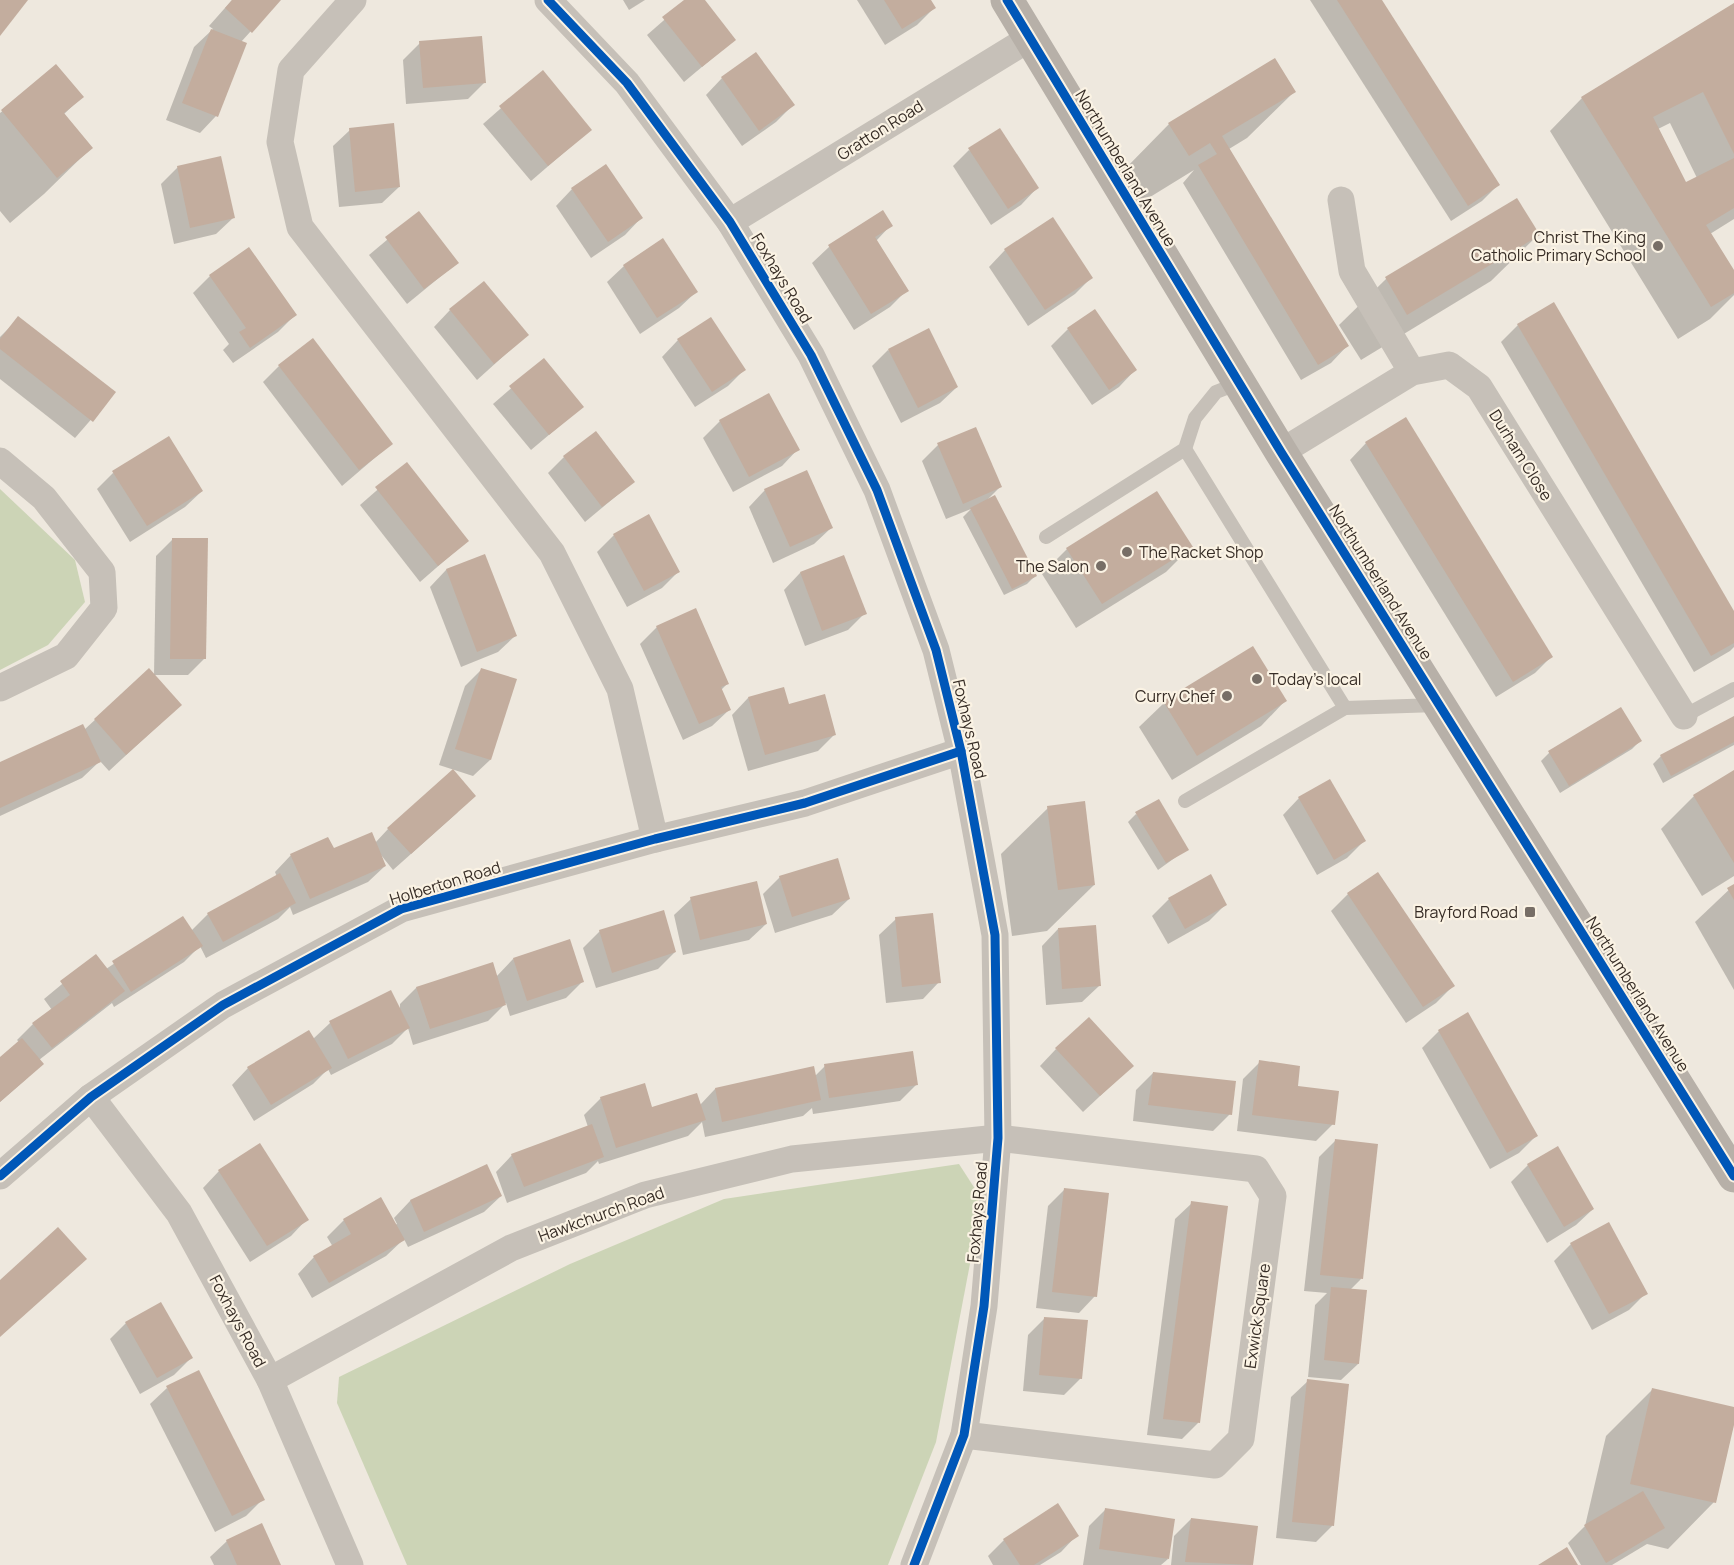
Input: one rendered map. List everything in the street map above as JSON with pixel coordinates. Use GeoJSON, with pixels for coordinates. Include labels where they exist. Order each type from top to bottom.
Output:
{"type":"FeatureCollection","features":[{"type":"Feature","properties":{"kind":"street"},"geometry":{"type":"LineString","coordinates":[[353,0],[291,70],[279,142],[300,227],[552,553],[620,689],[654,839]]}},
{"type":"Feature","properties":{"kind":"street","name":"Foxhays Road"},"geometry":{"type":"LineString","coordinates":[[548,0],[627,83],[730,222],[811,355],[877,490],[936,650],[961,751],[995,935],[998,1138],[984,1306],[964,1435],[914,1565]]}},
{"type":"Feature","properties":{"kind":"street","name":"Northumberland Avenue"},"geometry":{"type":"LineString","coordinates":[[1007,0],[1281,452],[1734,1176]]}},
{"type":"Feature","properties":{"kind":"street","name":"Gratton Road"},"geometry":{"type":"LineString","coordinates":[[730,222],[1030,38]]}},
{"type":"Feature","properties":{"kind":"street"},"geometry":{"type":"LineString","coordinates":[[1341,200],[1352,271],[1412,372]]}},
{"type":"Feature","properties":{"kind":"street","name":"Durham Close"},"geometry":{"type":"LineString","coordinates":[[1281,452],[1412,372],[1449,365],[1479,387],[1684,716]]}},
{"type":"Feature","properties":{"kind":"street"},"geometry":{"type":"LineString","coordinates":[[0,461],[44,498],[102,572],[104,608],[66,656],[0,688]]}},
{"type":"Feature","properties":{"kind":"street","name":"Holberton Road"},"geometry":{"type":"LineString","coordinates":[[0,1176],[91,1098],[223,1005],[401,909],[654,839],[805,803],[961,751]]}},
{"type":"Feature","properties":{"kind":"street","name":"Foxhays Road"},"geometry":{"type":"LineString","coordinates":[[91,1098],[180,1213],[270,1380],[350,1565]]}},
{"type":"Feature","properties":{"kind":"street","name":"Hawkchurch Road"},"geometry":{"type":"LineString","coordinates":[[270,1380],[511,1248],[645,1195],[792,1159],[998,1138]]}},
{"type":"Feature","properties":{"kind":"street","name":"Exwick Square"},"geometry":{"type":"LineString","coordinates":[[964,1435],[1215,1465],[1241,1439],[1273,1196],[1256,1169],[998,1138]]}},
{"type":"Feature","properties":{"kind":"lane"},"geometry":{"type":"LineString","coordinates":[[1047,537],[1185,449],[1196,418],[1216,392],[1239,383]]}},
{"type":"Feature","properties":{"kind":"lane"},"geometry":{"type":"LineString","coordinates":[[1185,449],[1345,708]]}},
{"type":"Feature","properties":{"kind":"lane"},"geometry":{"type":"LineString","coordinates":[[1684,716],[1734,688]]}},
{"type":"Feature","properties":{"kind":"lane"},"geometry":{"type":"LineString","coordinates":[[1185,801],[1345,708],[1440,705]]}},
{"type":"Feature","properties":{"kind":"green space"},"geometry":{"type":"Polygon","coordinates":[[[0,489],[75,560],[85,602],[48,645],[0,670],[0,489]]]}},
{"type":"Feature","properties":{"kind":"green space"},"geometry":{"type":"Polygon","coordinates":[[[959,1164],[979,1195],[973,1248],[936,1442],[888,1565],[407,1565],[337,1403],[339,1377],[570,1264],[724,1199],[959,1164]]]}},
{"type":"Feature","properties":{"kind":"building"},"geometry":{"type":"Polygon","coordinates":[[[0,0],[28,0],[0,36],[0,0]]]}},
{"type":"Feature","properties":{"kind":"building"},"geometry":{"type":"Polygon","coordinates":[[[232,0],[281,0],[252,33],[225,8],[232,0]]]}},
{"type":"Feature","properties":{"kind":"building"},"geometry":{"type":"Polygon","coordinates":[[[684,0],[705,0],[736,40],[702,67],[662,17],[684,0]]]}},
{"type":"Feature","properties":{"kind":"building"},"geometry":{"type":"Polygon","coordinates":[[[884,0],[931,0],[936,8],[902,29],[884,0]]]}},
{"type":"Feature","properties":{"kind":"building"},"geometry":{"type":"Polygon","coordinates":[[[1337,0],[1382,0],[1500,185],[1468,206],[1337,0]]]}},
{"type":"Feature","properties":{"kind":"building"},"geometry":{"type":"Polygon","coordinates":[[[1734,3],[1734,154],[1703,92],[1653,117],[1686,182],[1734,158],[1734,208],[1706,225],[1734,270],[1734,293],[1711,307],[1581,97],[1734,3]]]}},
{"type":"Feature","properties":{"kind":"building"},"geometry":{"type":"Polygon","coordinates":[[[211,29],[247,43],[218,117],[182,103],[211,29]]]}},
{"type":"Feature","properties":{"kind":"building"},"geometry":{"type":"Polygon","coordinates":[[[482,36],[486,83],[423,88],[419,41],[482,36]]]}},
{"type":"Feature","properties":{"kind":"building"},"geometry":{"type":"Polygon","coordinates":[[[756,52],[795,105],[759,131],[721,77],[756,52]]]}},
{"type":"Feature","properties":{"kind":"building"},"geometry":{"type":"Polygon","coordinates":[[[1275,58],[1296,92],[1222,136],[1349,346],[1318,365],[1198,165],[1217,154],[1210,143],[1189,156],[1168,123],[1275,58]]]}},
{"type":"Feature","properties":{"kind":"building"},"geometry":{"type":"Polygon","coordinates":[[[56,64],[84,97],[64,113],[93,148],[57,178],[1,110],[56,64]]]}},
{"type":"Feature","properties":{"kind":"building"},"geometry":{"type":"Polygon","coordinates":[[[543,70],[592,130],[548,166],[499,106],[543,70]]]}},
{"type":"Feature","properties":{"kind":"building"},"geometry":{"type":"Polygon","coordinates":[[[394,123],[400,187],[355,192],[349,128],[394,123]]]}},
{"type":"Feature","properties":{"kind":"building"},"geometry":{"type":"Polygon","coordinates":[[[1000,128],[1039,188],[1008,209],[968,148],[1000,128]]]}},
{"type":"Feature","properties":{"kind":"building"},"geometry":{"type":"Polygon","coordinates":[[[221,156],[235,218],[190,228],[177,166],[221,156]]]}},
{"type":"Feature","properties":{"kind":"building"},"geometry":{"type":"Polygon","coordinates":[[[606,164],[643,218],[608,242],[571,188],[606,164]]]}},
{"type":"Feature","properties":{"kind":"building"},"geometry":{"type":"Polygon","coordinates":[[[1517,198],[1540,235],[1407,315],[1385,277],[1517,198]]]}},
{"type":"Feature","properties":{"kind":"building"},"geometry":{"type":"Polygon","coordinates":[[[883,210],[893,226],[875,237],[909,291],[871,314],[828,245],[883,210]]]}},
{"type":"Feature","properties":{"kind":"building"},"geometry":{"type":"Polygon","coordinates":[[[419,211],[459,263],[424,289],[385,237],[419,211]]]}},
{"type":"Feature","properties":{"kind":"building"},"geometry":{"type":"Polygon","coordinates":[[[1053,217],[1093,278],[1045,310],[1004,249],[1053,217]]]}},
{"type":"Feature","properties":{"kind":"building"},"geometry":{"type":"Polygon","coordinates":[[[663,238],[698,292],[657,318],[623,265],[663,238]]]}},
{"type":"Feature","properties":{"kind":"building"},"geometry":{"type":"Polygon","coordinates":[[[249,247],[297,315],[250,348],[239,332],[246,328],[209,275],[249,247]]]}},
{"type":"Feature","properties":{"kind":"building"},"geometry":{"type":"Polygon","coordinates":[[[484,281],[529,335],[494,364],[449,309],[484,281]]]}},
{"type":"Feature","properties":{"kind":"building"},"geometry":{"type":"Polygon","coordinates":[[[1554,302],[1734,611],[1734,643],[1711,656],[1517,324],[1554,302]]]}},
{"type":"Feature","properties":{"kind":"building"},"geometry":{"type":"Polygon","coordinates":[[[1095,309],[1137,370],[1109,390],[1067,328],[1095,309]]]}},
{"type":"Feature","properties":{"kind":"building"},"geometry":{"type":"Polygon","coordinates":[[[18,316],[116,392],[93,422],[0,349],[0,339],[18,316]]]}},
{"type":"Feature","properties":{"kind":"building"},"geometry":{"type":"Polygon","coordinates":[[[711,317],[746,370],[712,392],[677,339],[711,317]]]}},
{"type":"Feature","properties":{"kind":"building"},"geometry":{"type":"Polygon","coordinates":[[[929,328],[958,387],[918,408],[888,349],[929,328]]]}},
{"type":"Feature","properties":{"kind":"building"},"geometry":{"type":"Polygon","coordinates":[[[313,338],[393,444],[359,470],[278,365],[313,338]]]}},
{"type":"Feature","properties":{"kind":"building"},"geometry":{"type":"Polygon","coordinates":[[[544,358],[584,407],[549,435],[509,386],[544,358]]]}},
{"type":"Feature","properties":{"kind":"building"},"geometry":{"type":"Polygon","coordinates":[[[769,393],[800,450],[749,477],[719,420],[769,393]]]}},
{"type":"Feature","properties":{"kind":"building"},"geometry":{"type":"Polygon","coordinates":[[[1406,417],[1553,657],[1513,682],[1365,442],[1406,417]]]}},
{"type":"Feature","properties":{"kind":"building"},"geometry":{"type":"Polygon","coordinates":[[[976,427],[1002,487],[963,504],[937,443],[976,427]]]}},
{"type":"Feature","properties":{"kind":"building"},"geometry":{"type":"Polygon","coordinates":[[[596,431],[635,482],[602,507],[563,456],[596,431]]]}},
{"type":"Feature","properties":{"kind":"building"},"geometry":{"type":"Polygon","coordinates":[[[169,436],[203,491],[147,526],[112,471],[169,436]]]}},
{"type":"Feature","properties":{"kind":"building"},"geometry":{"type":"Polygon","coordinates":[[[407,462],[469,541],[438,566],[375,487],[407,462]]]}},
{"type":"Feature","properties":{"kind":"building"},"geometry":{"type":"Polygon","coordinates":[[[807,470],[833,528],[790,547],[764,489],[807,470]]]}},
{"type":"Feature","properties":{"kind":"building"},"geometry":{"type":"Polygon","coordinates":[[[1157,491],[1193,547],[1102,604],[1066,548],[1157,491]]]}},
{"type":"Feature","properties":{"kind":"building"},"geometry":{"type":"Polygon","coordinates":[[[995,495],[1037,576],[1012,589],[970,508],[995,495]]]}},
{"type":"Feature","properties":{"kind":"building"},"geometry":{"type":"Polygon","coordinates":[[[649,514],[680,572],[644,591],[613,534],[649,514]]]}},
{"type":"Feature","properties":{"kind":"building"},"geometry":{"type":"Polygon","coordinates":[[[172,538],[208,538],[206,659],[170,659],[172,538]]]}},
{"type":"Feature","properties":{"kind":"building"},"geometry":{"type":"Polygon","coordinates":[[[485,554],[517,636],[477,652],[446,569],[485,554]]]}},
{"type":"Feature","properties":{"kind":"building"},"geometry":{"type":"Polygon","coordinates":[[[844,555],[867,614],[822,631],[800,572],[844,555]]]}},
{"type":"Feature","properties":{"kind":"building"},"geometry":{"type":"Polygon","coordinates":[[[696,608],[729,684],[721,687],[731,710],[699,724],[656,626],[696,608]]]}},
{"type":"Feature","properties":{"kind":"building"},"geometry":{"type":"Polygon","coordinates":[[[1253,646],[1287,701],[1197,756],[1163,701],[1253,646]]]}},
{"type":"Feature","properties":{"kind":"building"},"geometry":{"type":"Polygon","coordinates":[[[149,668],[182,705],[126,755],[94,719],[149,668]]]}},
{"type":"Feature","properties":{"kind":"building"},"geometry":{"type":"Polygon","coordinates":[[[481,668],[517,679],[491,760],[455,749],[481,668]]]}},
{"type":"Feature","properties":{"kind":"building"},"geometry":{"type":"Polygon","coordinates":[[[784,687],[789,704],[825,694],[836,735],[765,755],[748,697],[784,687]]]}},
{"type":"Feature","properties":{"kind":"building"},"geometry":{"type":"Polygon","coordinates":[[[1621,707],[1642,741],[1569,786],[1548,751],[1621,707]]]}},
{"type":"Feature","properties":{"kind":"building"},"geometry":{"type":"Polygon","coordinates":[[[1734,716],[1734,742],[1671,776],[1660,755],[1734,716]]]}},
{"type":"Feature","properties":{"kind":"building"},"geometry":{"type":"Polygon","coordinates":[[[83,724],[101,762],[0,808],[0,762],[83,724]]]}},
{"type":"Feature","properties":{"kind":"building"},"geometry":{"type":"Polygon","coordinates":[[[453,769],[476,796],[411,854],[387,828],[453,769]]]}},
{"type":"Feature","properties":{"kind":"building"},"geometry":{"type":"Polygon","coordinates":[[[1734,770],[1734,863],[1693,795],[1734,770]]]}},
{"type":"Feature","properties":{"kind":"building"},"geometry":{"type":"Polygon","coordinates":[[[1330,779],[1366,841],[1334,860],[1298,797],[1330,779]]]}},
{"type":"Feature","properties":{"kind":"building"},"geometry":{"type":"Polygon","coordinates":[[[1159,799],[1189,850],[1166,863],[1135,812],[1159,799]]]}},
{"type":"Feature","properties":{"kind":"building"},"geometry":{"type":"Polygon","coordinates":[[[1085,801],[1095,885],[1058,890],[1047,806],[1085,801]]]}},
{"type":"Feature","properties":{"kind":"building"},"geometry":{"type":"Polygon","coordinates":[[[372,832],[386,866],[310,899],[290,854],[328,837],[334,848],[372,832]]]}},
{"type":"Feature","properties":{"kind":"building"},"geometry":{"type":"Polygon","coordinates":[[[838,858],[850,899],[792,917],[779,876],[838,858]]]}},
{"type":"Feature","properties":{"kind":"building"},"geometry":{"type":"Polygon","coordinates":[[[1378,872],[1455,986],[1423,1007],[1347,893],[1378,872]]]}},
{"type":"Feature","properties":{"kind":"building"},"geometry":{"type":"Polygon","coordinates":[[[280,873],[296,903],[223,942],[207,913],[280,873]]]}},
{"type":"Feature","properties":{"kind":"building"},"geometry":{"type":"Polygon","coordinates":[[[1211,874],[1227,905],[1185,929],[1168,898],[1211,874]]]}},
{"type":"Feature","properties":{"kind":"building"},"geometry":{"type":"Polygon","coordinates":[[[757,881],[767,924],[700,940],[690,897],[757,881]]]}},
{"type":"Feature","properties":{"kind":"building"},"geometry":{"type":"Polygon","coordinates":[[[1734,884],[1734,900],[1727,888],[1734,884]]]}},
{"type":"Feature","properties":{"kind":"building"},"geometry":{"type":"Polygon","coordinates":[[[664,910],[676,952],[612,973],[599,930],[664,910]]]}},
{"type":"Feature","properties":{"kind":"building"},"geometry":{"type":"Polygon","coordinates":[[[933,913],[941,983],[902,987],[895,917],[933,913]]]}},
{"type":"Feature","properties":{"kind":"building"},"geometry":{"type":"Polygon","coordinates":[[[183,916],[203,946],[131,992],[112,961],[183,916]]]}},
{"type":"Feature","properties":{"kind":"building"},"geometry":{"type":"Polygon","coordinates":[[[1096,925],[1101,986],[1062,989],[1058,928],[1096,925]]]}},
{"type":"Feature","properties":{"kind":"building"},"geometry":{"type":"Polygon","coordinates":[[[570,939],[584,982],[527,1001],[513,958],[570,939]]]}},
{"type":"Feature","properties":{"kind":"building"},"geometry":{"type":"Polygon","coordinates":[[[96,954],[125,991],[52,1048],[32,1023],[70,995],[60,981],[96,954]]]}},
{"type":"Feature","properties":{"kind":"building"},"geometry":{"type":"Polygon","coordinates":[[[493,962],[506,1005],[430,1029],[416,987],[493,962]]]}},
{"type":"Feature","properties":{"kind":"building"},"geometry":{"type":"Polygon","coordinates":[[[391,990],[410,1028],[348,1059],[329,1021],[391,990]]]}},
{"type":"Feature","properties":{"kind":"building"},"geometry":{"type":"Polygon","coordinates":[[[1468,1012],[1538,1136],[1507,1153],[1438,1030],[1468,1012]]]}},
{"type":"Feature","properties":{"kind":"building"},"geometry":{"type":"Polygon","coordinates":[[[1089,1017],[1134,1066],[1100,1096],[1055,1048],[1089,1017]]]}},
{"type":"Feature","properties":{"kind":"building"},"geometry":{"type":"Polygon","coordinates":[[[309,1030],[332,1068],[271,1105],[247,1067],[309,1030]]]}},
{"type":"Feature","properties":{"kind":"building"},"geometry":{"type":"Polygon","coordinates":[[[22,1038],[44,1064],[0,1102],[0,1057],[22,1038]]]}},
{"type":"Feature","properties":{"kind":"building"},"geometry":{"type":"Polygon","coordinates":[[[913,1051],[918,1085],[829,1098],[824,1064],[913,1051]]]}},
{"type":"Feature","properties":{"kind":"building"},"geometry":{"type":"Polygon","coordinates":[[[1259,1060],[1300,1066],[1298,1086],[1339,1091],[1335,1125],[1252,1115],[1259,1060]]]}},
{"type":"Feature","properties":{"kind":"building"},"geometry":{"type":"Polygon","coordinates":[[[814,1066],[821,1100],[722,1122],[715,1088],[814,1066]]]}},
{"type":"Feature","properties":{"kind":"building"},"geometry":{"type":"Polygon","coordinates":[[[1153,1072],[1236,1081],[1232,1115],[1148,1105],[1153,1072]]]}},
{"type":"Feature","properties":{"kind":"building"},"geometry":{"type":"Polygon","coordinates":[[[645,1083],[652,1107],[697,1093],[706,1120],[616,1148],[600,1097],[645,1083]]]}},
{"type":"Feature","properties":{"kind":"building"},"geometry":{"type":"Polygon","coordinates":[[[592,1124],[604,1157],[524,1187],[511,1154],[592,1124]]]}},
{"type":"Feature","properties":{"kind":"building"},"geometry":{"type":"Polygon","coordinates":[[[1335,1139],[1378,1144],[1363,1279],[1320,1275],[1335,1139]]]}},
{"type":"Feature","properties":{"kind":"building"},"geometry":{"type":"Polygon","coordinates":[[[260,1143],[309,1220],[267,1246],[218,1170],[260,1143]]]}},
{"type":"Feature","properties":{"kind":"building"},"geometry":{"type":"Polygon","coordinates":[[[1558,1146],[1594,1209],[1564,1227],[1527,1164],[1558,1146]]]}},
{"type":"Feature","properties":{"kind":"building"},"geometry":{"type":"Polygon","coordinates":[[[487,1164],[502,1196],[424,1232],[410,1200],[487,1164]]]}},
{"type":"Feature","properties":{"kind":"building"},"geometry":{"type":"Polygon","coordinates":[[[1064,1188],[1109,1193],[1097,1297],[1052,1292],[1064,1188]]]}},
{"type":"Feature","properties":{"kind":"building"},"geometry":{"type":"Polygon","coordinates":[[[381,1197],[405,1240],[329,1283],[313,1256],[351,1234],[343,1219],[381,1197]]]}},
{"type":"Feature","properties":{"kind":"building"},"geometry":{"type":"Polygon","coordinates":[[[1191,1201],[1228,1206],[1200,1423],[1163,1419],[1191,1201]]]}},
{"type":"Feature","properties":{"kind":"building"},"geometry":{"type":"Polygon","coordinates":[[[1609,1222],[1648,1294],[1609,1314],[1570,1243],[1609,1222]]]}},
{"type":"Feature","properties":{"kind":"building"},"geometry":{"type":"Polygon","coordinates":[[[58,1227],[87,1259],[0,1337],[0,1280],[58,1227]]]}},
{"type":"Feature","properties":{"kind":"building"},"geometry":{"type":"Polygon","coordinates":[[[1331,1287],[1367,1290],[1359,1364],[1324,1360],[1331,1287]]]}},
{"type":"Feature","properties":{"kind":"building"},"geometry":{"type":"Polygon","coordinates":[[[161,1302],[193,1358],[157,1378],[125,1322],[161,1302]]]}},
{"type":"Feature","properties":{"kind":"building"},"geometry":{"type":"Polygon","coordinates":[[[1044,1317],[1088,1320],[1082,1379],[1039,1375],[1044,1317]]]}},
{"type":"Feature","properties":{"kind":"building"},"geometry":{"type":"Polygon","coordinates":[[[199,1370],[265,1500],[232,1516],[166,1386],[199,1370]]]}},
{"type":"Feature","properties":{"kind":"building"},"geometry":{"type":"Polygon","coordinates":[[[1307,1379],[1349,1384],[1334,1526],[1292,1522],[1307,1379]]]}},
{"type":"Feature","properties":{"kind":"building"},"geometry":{"type":"Polygon","coordinates":[[[1652,1388],[1734,1407],[1734,1425],[1716,1503],[1630,1484],[1652,1388]]]}},
{"type":"Feature","properties":{"kind":"building"},"geometry":{"type":"Polygon","coordinates":[[[1643,1491],[1665,1528],[1606,1563],[1584,1525],[1643,1491]]]}},
{"type":"Feature","properties":{"kind":"building"},"geometry":{"type":"Polygon","coordinates":[[[1058,1503],[1079,1536],[1034,1565],[1020,1565],[1003,1539],[1058,1503]]]}},
{"type":"Feature","properties":{"kind":"building"},"geometry":{"type":"Polygon","coordinates":[[[1105,1508],[1175,1519],[1169,1559],[1099,1549],[1105,1508]]]}},
{"type":"Feature","properties":{"kind":"building"},"geometry":{"type":"Polygon","coordinates":[[[1191,1518],[1258,1526],[1253,1565],[1185,1562],[1191,1518]]]}},
{"type":"Feature","properties":{"kind":"building"},"geometry":{"type":"Polygon","coordinates":[[[262,1523],[281,1565],[237,1565],[226,1540],[262,1523]]]}},
{"type":"Feature","properties":{"kind":"building"},"geometry":{"type":"Polygon","coordinates":[[[1567,1547],[1578,1565],[1538,1565],[1567,1547]]]}},
{"type":"Feature","properties":{"kind":"cycle path"},"geometry":{"type":"LineString","coordinates":[[548,0],[627,83],[730,222],[811,355],[877,490],[936,650],[961,751],[995,935],[998,1138],[984,1306],[964,1435],[914,1565]]}},
{"type":"Feature","properties":{"kind":"cycle path"},"geometry":{"type":"LineString","coordinates":[[1007,0],[1281,452],[1734,1176]]}},
{"type":"Feature","properties":{"kind":"cycle path"},"geometry":{"type":"LineString","coordinates":[[0,1176],[91,1097],[223,1005],[401,909],[655,839],[805,803],[961,751]]}},
{"type":"Feature","properties":{"kind":"place","name":"Christ The King Catholic Primary School"},"geometry":{"type":"Point","coordinates":[1658,246]}},
{"type":"Feature","properties":{"kind":"place","name":"The Racket Shop"},"geometry":{"type":"Point","coordinates":[1127,552]}},
{"type":"Feature","properties":{"kind":"place","name":"The Salon"},"geometry":{"type":"Point","coordinates":[1101,566]}},
{"type":"Feature","properties":{"kind":"place","name":"Today's local"},"geometry":{"type":"Point","coordinates":[1257,679]}},
{"type":"Feature","properties":{"kind":"place","name":"Curry Chef"},"geometry":{"type":"Point","coordinates":[1227,696]}},
{"type":"Feature","properties":{"kind":"place","name":"Brayford Road"},"geometry":{"type":"Point","coordinates":[1530,912]}}]}
